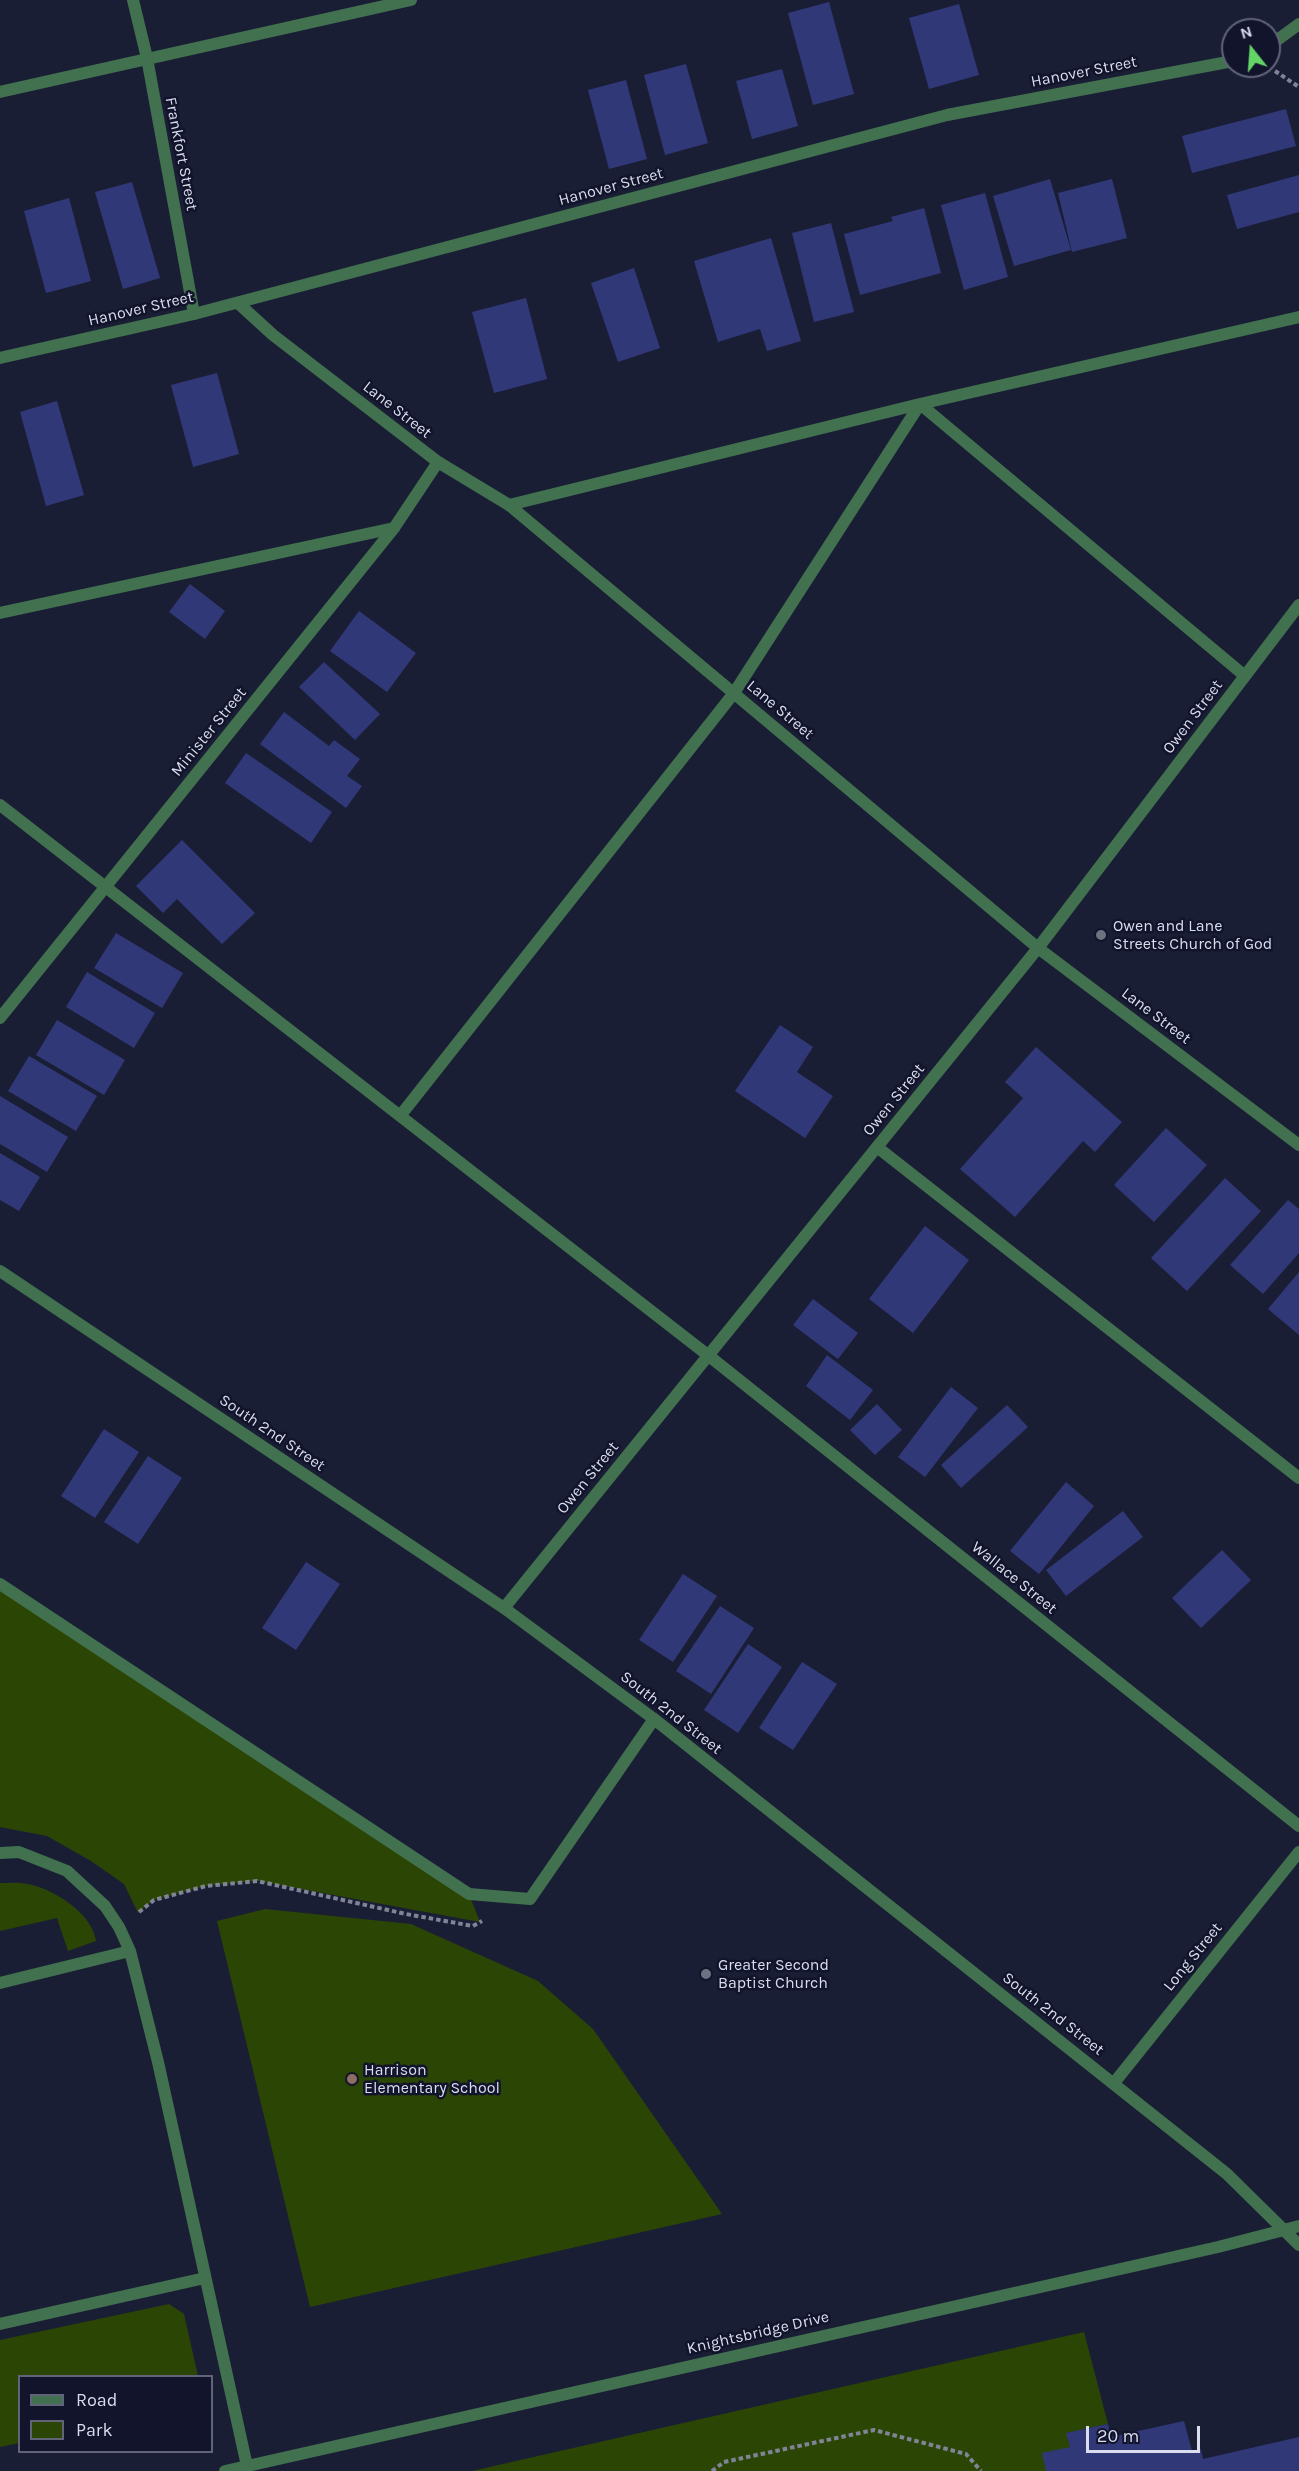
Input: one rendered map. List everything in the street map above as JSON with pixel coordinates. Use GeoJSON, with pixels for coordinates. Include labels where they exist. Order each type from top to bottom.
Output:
{"type":"FeatureCollection","features":[{"type":"Feature","properties":{"kind":"street","name":"Frankfort Street"},"geometry":{"type":"LineString","coordinates":[[133,0],[147,58],[194,314]]}},
{"type":"Feature","properties":{"kind":"street"},"geometry":{"type":"LineString","coordinates":[[0,92],[411,0]]}},
{"type":"Feature","properties":{"kind":"street"},"geometry":{"type":"LineString","coordinates":[[1281,37],[1299,24]]}},
{"type":"Feature","properties":{"kind":"street","name":"Hanover Street"},"geometry":{"type":"LineString","coordinates":[[0,358],[238,303],[947,115],[1221,63]]}},
{"type":"Feature","properties":{"kind":"street","name":"Lane Street"},"geometry":{"type":"LineString","coordinates":[[238,303],[273,335],[438,462],[509,505],[1038,948],[1299,1145]]}},
{"type":"Feature","properties":{"kind":"street"},"geometry":{"type":"LineString","coordinates":[[509,505],[920,404],[1299,316]]}},
{"type":"Feature","properties":{"kind":"street"},"geometry":{"type":"LineString","coordinates":[[920,404],[1245,676]]}},
{"type":"Feature","properties":{"kind":"street"},"geometry":{"type":"LineString","coordinates":[[400,1116],[734,693],[920,404]]}},
{"type":"Feature","properties":{"kind":"street","name":"Minister Street"},"geometry":{"type":"LineString","coordinates":[[0,1018],[394,528],[438,462]]}},
{"type":"Feature","properties":{"kind":"street"},"geometry":{"type":"LineString","coordinates":[[0,613],[394,528]]}},
{"type":"Feature","properties":{"kind":"street","name":"Owen Street"},"geometry":{"type":"LineString","coordinates":[[504,1608],[1038,948],[1299,605]]}},
{"type":"Feature","properties":{"kind":"street","name":"Wallace Street"},"geometry":{"type":"LineString","coordinates":[[0,805],[709,1356],[1299,1826]]}},
{"type":"Feature","properties":{"kind":"street"},"geometry":{"type":"LineString","coordinates":[[878,1147],[1299,1478]]}},
{"type":"Feature","properties":{"kind":"street","name":"South 2nd Street"},"geometry":{"type":"LineString","coordinates":[[0,1271],[504,1608],[654,1719],[1227,2174],[1299,2245]]}},
{"type":"Feature","properties":{"kind":"street"},"geometry":{"type":"LineString","coordinates":[[0,1584],[469,1894],[530,1899],[654,1719]]}},
{"type":"Feature","properties":{"kind":"street"},"geometry":{"type":"LineString","coordinates":[[0,1853],[20,1852],[67,1871],[105,1906],[119,1927],[130,1952],[158,2062],[247,2466]]}},
{"type":"Feature","properties":{"kind":"street","name":"Long Street"},"geometry":{"type":"LineString","coordinates":[[1113,2083],[1299,1852]]}},
{"type":"Feature","properties":{"kind":"street"},"geometry":{"type":"LineString","coordinates":[[0,1983],[130,1952]]}},
{"type":"Feature","properties":{"kind":"street","name":"Knightsbridge Drive"},"geometry":{"type":"LineString","coordinates":[[225,2471],[1299,2226]]}},
{"type":"Feature","properties":{"kind":"street"},"geometry":{"type":"LineString","coordinates":[[0,2324],[206,2278]]}},
{"type":"Feature","properties":{"kind":"path"},"geometry":{"type":"LineString","coordinates":[[1281,75],[1299,87]]}},
{"type":"Feature","properties":{"kind":"path"},"geometry":{"type":"LineString","coordinates":[[119,1927],[154,1900],[206,1886],[257,1881],[406,1914],[473,1926],[530,1899]]}},
{"type":"Feature","properties":{"kind":"path"},"geometry":{"type":"LineString","coordinates":[[712,2471],[724,2462],[874,2430],[966,2454],[981,2471]]}},
{"type":"Feature","properties":{"kind":"green space"},"geometry":{"type":"Polygon","coordinates":[[[0,1584],[469,1894],[480,1922],[257,1881],[206,1886],[154,1900],[138,1913],[124,1884],[91,1861],[47,1836],[0,1827],[0,1584]]]}},
{"type":"Feature","properties":{"kind":"green space"},"geometry":{"type":"Polygon","coordinates":[[[0,1883],[28,1884],[60,1897],[71,1904],[88,1921],[96,1941],[68,1951],[57,1918],[0,1931],[0,1883]]]}},
{"type":"Feature","properties":{"kind":"green space"},"geometry":{"type":"Polygon","coordinates":[[[265,1909],[411,1924],[538,1981],[593,2029],[722,2214],[310,2307],[217,1921],[265,1909]]]}},
{"type":"Feature","properties":{"kind":"green space"},"geometry":{"type":"Polygon","coordinates":[[[169,2304],[184,2314],[198,2375],[18,2375],[18,2443],[0,2447],[0,2340],[169,2304]]]}},
{"type":"Feature","properties":{"kind":"green space"},"geometry":{"type":"Polygon","coordinates":[[[1084,2332],[1108,2424],[1067,2433],[1070,2447],[1046,2471],[472,2471],[1084,2332]]]}},
{"type":"Feature","properties":{"kind":"building"},"geometry":{"type":"Polygon","coordinates":[[[829,2],[854,94],[813,105],[788,13],[829,2]]]}},
{"type":"Feature","properties":{"kind":"building"},"geometry":{"type":"Polygon","coordinates":[[[959,4],[979,75],[929,89],[909,18],[959,4]]]}},
{"type":"Feature","properties":{"kind":"building"},"geometry":{"type":"Polygon","coordinates":[[[686,64],[708,143],[665,155],[644,75],[686,64]]]}},
{"type":"Feature","properties":{"kind":"building"},"geometry":{"type":"Polygon","coordinates":[[[782,69],[798,126],[752,139],[736,81],[782,69]]]}},
{"type":"Feature","properties":{"kind":"building"},"geometry":{"type":"Polygon","coordinates":[[[626,80],[647,159],[609,169],[588,90],[626,80]]]}},
{"type":"Feature","properties":{"kind":"building"},"geometry":{"type":"Polygon","coordinates":[[[1286,109],[1296,146],[1192,173],[1182,136],[1286,109]]]}},
{"type":"Feature","properties":{"kind":"building"},"geometry":{"type":"Polygon","coordinates":[[[1299,175],[1299,212],[1237,229],[1227,195],[1299,175]]]}},
{"type":"Feature","properties":{"kind":"building"},"geometry":{"type":"Polygon","coordinates":[[[1050,179],[1071,250],[1014,266],[993,196],[1050,179]]]}},
{"type":"Feature","properties":{"kind":"building"},"geometry":{"type":"Polygon","coordinates":[[[1112,179],[1127,238],[1072,252],[1058,193],[1112,179]]]}},
{"type":"Feature","properties":{"kind":"building"},"geometry":{"type":"Polygon","coordinates":[[[132,182],[160,278],[123,289],[95,192],[132,182]]]}},
{"type":"Feature","properties":{"kind":"building"},"geometry":{"type":"Polygon","coordinates":[[[985,193],[1008,277],[964,290],[941,205],[985,193]]]}},
{"type":"Feature","properties":{"kind":"building"},"geometry":{"type":"Polygon","coordinates":[[[69,198],[91,281],[46,293],[24,211],[69,198]]]}},
{"type":"Feature","properties":{"kind":"building"},"geometry":{"type":"Polygon","coordinates":[[[924,208],[941,273],[860,295],[844,234],[893,221],[891,217],[924,208]]]}},
{"type":"Feature","properties":{"kind":"building"},"geometry":{"type":"Polygon","coordinates":[[[831,223],[854,312],[814,322],[792,233],[831,223]]]}},
{"type":"Feature","properties":{"kind":"building"},"geometry":{"type":"Polygon","coordinates":[[[771,238],[801,341],[767,351],[760,329],[718,342],[694,261],[771,238]]]}},
{"type":"Feature","properties":{"kind":"building"},"geometry":{"type":"Polygon","coordinates":[[[634,268],[660,348],[618,362],[591,283],[634,268]]]}},
{"type":"Feature","properties":{"kind":"building"},"geometry":{"type":"Polygon","coordinates":[[[526,298],[547,379],[494,393],[472,312],[526,298]]]}},
{"type":"Feature","properties":{"kind":"building"},"geometry":{"type":"Polygon","coordinates":[[[217,373],[239,454],[193,467],[171,385],[217,373]]]}},
{"type":"Feature","properties":{"kind":"building"},"geometry":{"type":"Polygon","coordinates":[[[57,401],[84,495],[46,506],[20,412],[57,401]]]}},
{"type":"Feature","properties":{"kind":"building"},"geometry":{"type":"Polygon","coordinates":[[[190,584],[225,611],[205,639],[169,612],[190,584]]]}},
{"type":"Feature","properties":{"kind":"building"},"geometry":{"type":"Polygon","coordinates":[[[359,611],[416,653],[387,692],[330,651],[359,611]]]}},
{"type":"Feature","properties":{"kind":"building"},"geometry":{"type":"Polygon","coordinates":[[[324,662],[380,714],[355,740],[299,687],[324,662]]]}},
{"type":"Feature","properties":{"kind":"building"},"geometry":{"type":"Polygon","coordinates":[[[284,712],[329,746],[334,740],[360,759],[347,776],[362,786],[346,808],[260,744],[284,712]]]}},
{"type":"Feature","properties":{"kind":"building"},"geometry":{"type":"Polygon","coordinates":[[[246,753],[332,812],[311,843],[225,783],[246,753]]]}},
{"type":"Feature","properties":{"kind":"building"},"geometry":{"type":"Polygon","coordinates":[[[182,840],[255,913],[222,944],[177,899],[163,913],[136,886],[182,840]]]}},
{"type":"Feature","properties":{"kind":"building"},"geometry":{"type":"Polygon","coordinates":[[[116,933],[183,973],[162,1008],[94,968],[116,933]]]}},
{"type":"Feature","properties":{"kind":"building"},"geometry":{"type":"Polygon","coordinates":[[[87,972],[155,1013],[134,1048],[66,1007],[87,972]]]}},
{"type":"Feature","properties":{"kind":"building"},"geometry":{"type":"Polygon","coordinates":[[[57,1020],[125,1060],[104,1095],[36,1055],[57,1020]]]}},
{"type":"Feature","properties":{"kind":"building"},"geometry":{"type":"Polygon","coordinates":[[[780,1025],[813,1047],[797,1072],[833,1096],[805,1138],[735,1091],[780,1025]]]}},
{"type":"Feature","properties":{"kind":"building"},"geometry":{"type":"Polygon","coordinates":[[[1036,1047],[1122,1122],[1095,1152],[1083,1141],[1015,1217],[960,1169],[1023,1098],[1005,1082],[1036,1047]]]}},
{"type":"Feature","properties":{"kind":"building"},"geometry":{"type":"Polygon","coordinates":[[[29,1056],[97,1096],[76,1131],[8,1091],[29,1056]]]}},
{"type":"Feature","properties":{"kind":"building"},"geometry":{"type":"Polygon","coordinates":[[[0,1096],[68,1137],[47,1172],[0,1144],[0,1096]]]}},
{"type":"Feature","properties":{"kind":"building"},"geometry":{"type":"Polygon","coordinates":[[[1166,1128],[1207,1165],[1154,1222],[1114,1185],[1166,1128]]]}},
{"type":"Feature","properties":{"kind":"building"},"geometry":{"type":"Polygon","coordinates":[[[0,1153],[40,1177],[19,1211],[0,1200],[0,1153]]]}},
{"type":"Feature","properties":{"kind":"building"},"geometry":{"type":"Polygon","coordinates":[[[1225,1178],[1261,1211],[1187,1291],[1151,1258],[1225,1178]]]}},
{"type":"Feature","properties":{"kind":"building"},"geometry":{"type":"Polygon","coordinates":[[[1288,1200],[1299,1209],[1299,1253],[1263,1294],[1230,1265],[1288,1200]]]}},
{"type":"Feature","properties":{"kind":"building"},"geometry":{"type":"Polygon","coordinates":[[[925,1226],[969,1260],[913,1333],[869,1299],[925,1226]]]}},
{"type":"Feature","properties":{"kind":"building"},"geometry":{"type":"Polygon","coordinates":[[[1299,1272],[1299,1335],[1268,1309],[1299,1272]]]}},
{"type":"Feature","properties":{"kind":"building"},"geometry":{"type":"Polygon","coordinates":[[[813,1299],[858,1333],[838,1359],[793,1325],[813,1299]]]}},
{"type":"Feature","properties":{"kind":"building"},"geometry":{"type":"Polygon","coordinates":[[[827,1355],[873,1390],[850,1420],[806,1386],[827,1355]]]}},
{"type":"Feature","properties":{"kind":"building"},"geometry":{"type":"Polygon","coordinates":[[[951,1387],[978,1408],[925,1477],[898,1457],[951,1387]]]}},
{"type":"Feature","properties":{"kind":"building"},"geometry":{"type":"Polygon","coordinates":[[[877,1404],[902,1430],[875,1455],[850,1430],[877,1404]]]}},
{"type":"Feature","properties":{"kind":"building"},"geometry":{"type":"Polygon","coordinates":[[[1007,1405],[1028,1427],[961,1488],[941,1465],[1007,1405]]]}},
{"type":"Feature","properties":{"kind":"building"},"geometry":{"type":"Polygon","coordinates":[[[104,1429],[139,1452],[95,1518],[61,1496],[104,1429]]]}},
{"type":"Feature","properties":{"kind":"building"},"geometry":{"type":"Polygon","coordinates":[[[148,1456],[182,1478],[138,1544],[104,1522],[148,1456]]]}},
{"type":"Feature","properties":{"kind":"building"},"geometry":{"type":"Polygon","coordinates":[[[1066,1482],[1094,1506],[1039,1574],[1010,1551],[1066,1482]]]}},
{"type":"Feature","properties":{"kind":"building"},"geometry":{"type":"Polygon","coordinates":[[[1123,1511],[1143,1537],[1066,1596],[1046,1570],[1123,1511]]]}},
{"type":"Feature","properties":{"kind":"building"},"geometry":{"type":"Polygon","coordinates":[[[1222,1550],[1251,1580],[1201,1628],[1172,1598],[1222,1550]]]}},
{"type":"Feature","properties":{"kind":"building"},"geometry":{"type":"Polygon","coordinates":[[[306,1562],[340,1584],[296,1650],[262,1628],[306,1562]]]}},
{"type":"Feature","properties":{"kind":"building"},"geometry":{"type":"Polygon","coordinates":[[[683,1574],[717,1596],[673,1662],[639,1640],[683,1574]]]}},
{"type":"Feature","properties":{"kind":"building"},"geometry":{"type":"Polygon","coordinates":[[[720,1606],[754,1628],[711,1694],[676,1671],[720,1606]]]}},
{"type":"Feature","properties":{"kind":"building"},"geometry":{"type":"Polygon","coordinates":[[[748,1644],[782,1667],[738,1733],[704,1710],[748,1644]]]}},
{"type":"Feature","properties":{"kind":"building"},"geometry":{"type":"Polygon","coordinates":[[[802,1662],[837,1684],[793,1750],[759,1728],[802,1662]]]}},
{"type":"Feature","properties":{"kind":"building"},"geometry":{"type":"Polygon","coordinates":[[[1184,2421],[1192,2451],[1201,2449],[1203,2459],[1299,2437],[1299,2471],[1046,2471],[1042,2453],[1070,2447],[1066,2433],[1108,2424],[1111,2437],[1184,2421]]]}},
{"type":"Feature","properties":{"kind":"place","name":"Owen and Lane Streets Church of God"},"geometry":{"type":"Point","coordinates":[1101,935]}},
{"type":"Feature","properties":{"kind":"place","name":"Greater Second Baptist Church"},"geometry":{"type":"Point","coordinates":[706,1974]}},
{"type":"Feature","properties":{"kind":"place","name":"Harrison Elementary School"},"geometry":{"type":"Point","coordinates":[352,2079]}}]}
